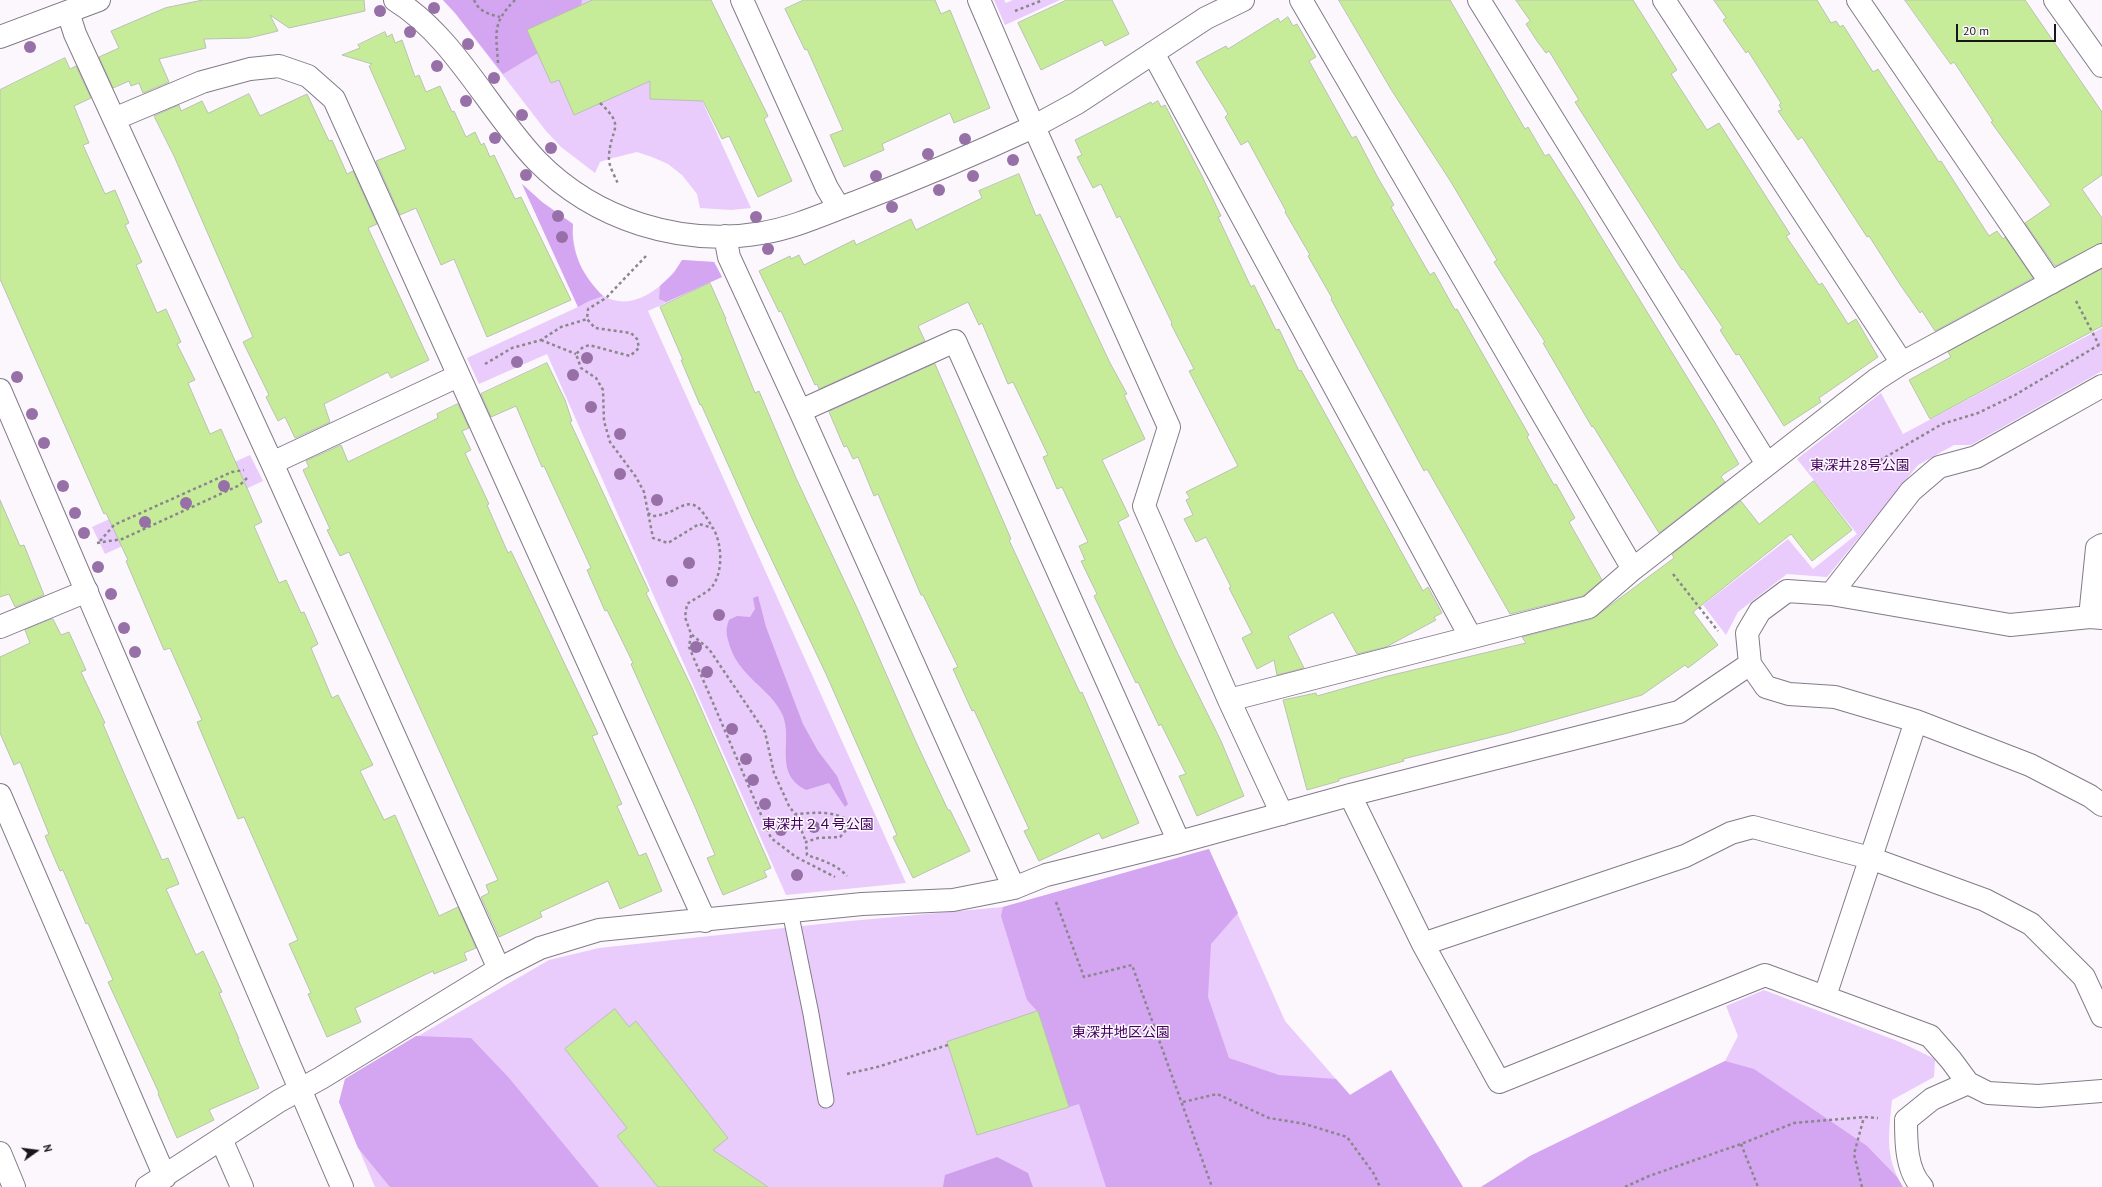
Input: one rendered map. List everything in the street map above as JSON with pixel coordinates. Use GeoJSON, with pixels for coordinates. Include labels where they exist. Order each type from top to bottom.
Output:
{"type":"FeatureCollection","features":[{"type":"Feature","properties":{"kind":"street"},"geometry":{"type":"LineString","coordinates":[[0,37],[99,0]]}},
{"type":"Feature","properties":{"kind":"street"},"geometry":{"type":"LineString","coordinates":[[395,0],[432,29],[516,137],[537,161],[576,193],[623,219],[648,227],[693,234],[725,236],[763,233],[800,222],[936,171],[1034,127],[1077,103],[1206,18],[1243,0]]}},
{"type":"Feature","properties":{"kind":"street"},"geometry":{"type":"LineString","coordinates":[[742,0],[827,188],[839,208]]}},
{"type":"Feature","properties":{"kind":"street"},"geometry":{"type":"LineString","coordinates":[[979,0],[1034,127],[1169,427],[1144,506],[1229,700],[1282,814]]}},
{"type":"Feature","properties":{"kind":"street"},"geometry":{"type":"LineString","coordinates":[[1301,0],[1633,569]]}},
{"type":"Feature","properties":{"kind":"street"},"geometry":{"type":"LineString","coordinates":[[1479,0],[1767,464]]}},
{"type":"Feature","properties":{"kind":"street"},"geometry":{"type":"LineString","coordinates":[[1664,0],[1902,363]]}},
{"type":"Feature","properties":{"kind":"street"},"geometry":{"type":"LineString","coordinates":[[1858,0],[2057,279]]}},
{"type":"Feature","properties":{"kind":"street"},"geometry":{"type":"LineString","coordinates":[[2055,0],[2102,66]]}},
{"type":"Feature","properties":{"kind":"street"},"geometry":{"type":"LineString","coordinates":[[68,12],[75,34],[114,119],[264,466],[499,969]]}},
{"type":"Feature","properties":{"kind":"street"},"geometry":{"type":"LineString","coordinates":[[1153,53],[1470,636]]}},
{"type":"Feature","properties":{"kind":"street"},"geometry":{"type":"LineString","coordinates":[[114,119],[202,82],[250,69],[279,66],[308,76],[334,99],[705,921]]}},
{"type":"Feature","properties":{"kind":"street"},"geometry":{"type":"LineString","coordinates":[[725,236],[729,257],[800,410],[1014,888]]}},
{"type":"Feature","properties":{"kind":"street"},"geometry":{"type":"LineString","coordinates":[[1229,700],[1470,636],[1589,607],[1633,569],[1800,440],[1876,379],[1902,363],[2102,255]]}},
{"type":"Feature","properties":{"kind":"street"},"geometry":{"type":"LineString","coordinates":[[800,410],[955,341],[1179,842]]}},
{"type":"Feature","properties":{"kind":"street"},"geometry":{"type":"LineString","coordinates":[[264,466],[458,376]]}},
{"type":"Feature","properties":{"kind":"street"},"geometry":{"type":"LineString","coordinates":[[1831,594],[1911,491],[1939,466],[1976,456],[2102,386]]}},
{"type":"Feature","properties":{"kind":"street"},"geometry":{"type":"LineString","coordinates":[[0,390],[342,1187]]}},
{"type":"Feature","properties":{"kind":"street"},"geometry":{"type":"LineString","coordinates":[[2102,545],[2097,548],[2096,618],[2010,625],[1831,594],[1787,591],[1760,611],[1748,633],[1750,664],[1766,687],[1789,694],[1835,697],[1916,721],[2030,765],[2090,796],[2102,805]]}},
{"type":"Feature","properties":{"kind":"street"},"geometry":{"type":"LineString","coordinates":[[0,627],[87,591]]}},
{"type":"Feature","properties":{"kind":"street"},"geometry":{"type":"LineString","coordinates":[[0,795],[156,1182],[279,1101],[301,1090],[499,969],[540,948],[599,930],[705,921],[790,911],[860,897],[953,900],[1014,888],[1046,875],[1179,842],[1350,794],[1679,712],[1750,664]]}},
{"type":"Feature","properties":{"kind":"street"},"geometry":{"type":"LineString","coordinates":[[1825,996],[1916,721]]}},
{"type":"Feature","properties":{"kind":"street"},"geometry":{"type":"LineString","coordinates":[[1350,794],[1423,944],[1499,1082],[1765,975],[1930,1036],[1951,1060],[1968,1083],[1988,1093],[2038,1096],[2102,1091]]}},
{"type":"Feature","properties":{"kind":"street"},"geometry":{"type":"LineString","coordinates":[[1423,944],[1685,856],[1731,833],[1753,827],[1870,858],[1985,900],[2031,924],[2084,977],[2102,1016]]}},
{"type":"Feature","properties":{"kind":"street"},"geometry":{"type":"LineString","coordinates":[[1922,1187],[1916,1181],[1906,1149],[1906,1120],[1932,1099],[1968,1083]]}},
{"type":"Feature","properties":{"kind":"street"},"geometry":{"type":"LineString","coordinates":[[221,1139],[242,1187]]}},
{"type":"Feature","properties":{"kind":"street"},"geometry":{"type":"LineString","coordinates":[[0,1153],[14,1187]]}},
{"type":"Feature","properties":{"kind":"lane"},"geometry":{"type":"LineString","coordinates":[[790,911],[811,1014],[826,1100]]}},
{"type":"Feature","properties":{"kind":"path"},"geometry":{"type":"LineString","coordinates":[[474,0],[476,6],[486,13],[500,17]]}},
{"type":"Feature","properties":{"kind":"path"},"geometry":{"type":"LineString","coordinates":[[498,69],[497,24],[500,17],[515,0]]}},
{"type":"Feature","properties":{"kind":"path"},"geometry":{"type":"LineString","coordinates":[[600,103],[613,116],[616,126],[608,158],[620,188]]}},
{"type":"Feature","properties":{"kind":"path"},"geometry":{"type":"LineString","coordinates":[[576,354],[582,348],[589,345],[630,356],[639,348],[637,339],[631,333],[595,328],[587,319],[588,309],[606,298],[650,251]]}},
{"type":"Feature","properties":{"kind":"path"},"geometry":{"type":"LineString","coordinates":[[1800,440],[1814,461],[1829,468],[1856,470],[1872,465],[1942,424],[1978,413],[2015,395],[2100,344],[2057,279]]}},
{"type":"Feature","properties":{"kind":"path"},"geometry":{"type":"LineString","coordinates":[[458,376],[472,372],[512,348],[541,340],[561,327],[587,319]]}},
{"type":"Feature","properties":{"kind":"path"},"geometry":{"type":"LineString","coordinates":[[541,340],[576,354]]}},
{"type":"Feature","properties":{"kind":"path"},"geometry":{"type":"LineString","coordinates":[[576,354],[580,368],[596,378],[603,390],[604,421],[610,442],[644,492],[653,538],[668,543],[699,524],[712,528]]}},
{"type":"Feature","properties":{"kind":"path"},"geometry":{"type":"LineString","coordinates":[[94,544],[122,539],[240,485],[264,466]]}},
{"type":"Feature","properties":{"kind":"path"},"geometry":{"type":"LineString","coordinates":[[99,542],[114,524],[232,472],[264,466]]}},
{"type":"Feature","properties":{"kind":"path"},"geometry":{"type":"LineString","coordinates":[[648,513],[652,516],[659,516],[683,505],[691,504],[699,507],[718,537],[720,569],[711,588],[687,604],[685,617],[691,634],[689,647],[771,838],[796,857],[860,897]]}},
{"type":"Feature","properties":{"kind":"path"},"geometry":{"type":"LineString","coordinates":[[1655,552],[1725,641],[1750,664]]}},
{"type":"Feature","properties":{"kind":"path"},"geometry":{"type":"LineString","coordinates":[[691,634],[708,649],[765,732],[774,773],[789,806],[795,814],[806,842],[807,856],[827,862],[842,871],[860,897]]}},
{"type":"Feature","properties":{"kind":"path"},"geometry":{"type":"LineString","coordinates":[[795,814],[828,812],[839,814],[848,820],[848,828],[840,837],[818,838],[806,842]]}},
{"type":"Feature","properties":{"kind":"path"},"geometry":{"type":"LineString","coordinates":[[1046,875],[1084,977],[1132,965],[1212,1187]]}},
{"type":"Feature","properties":{"kind":"path"},"geometry":{"type":"LineString","coordinates":[[842,1075],[877,1067],[948,1044]]}},
{"type":"Feature","properties":{"kind":"path"},"geometry":{"type":"LineString","coordinates":[[1182,1102],[1216,1094],[1269,1118],[1305,1124],[1347,1137],[1374,1174],[1380,1187]]}},
{"type":"Feature","properties":{"kind":"path"},"geometry":{"type":"LineString","coordinates":[[1862,1187],[1854,1154],[1864,1117]]}},
{"type":"Feature","properties":{"kind":"path"},"geometry":{"type":"LineString","coordinates":[[1625,1187],[1649,1176],[1741,1144],[1794,1123],[1864,1117],[1906,1120]]}},
{"type":"Feature","properties":{"kind":"path"},"geometry":{"type":"LineString","coordinates":[[1741,1144],[1757,1187]]}},
{"type":"Feature","properties":{"kind":"green space"},"geometry":{"type":"Polygon","coordinates":[[[443,0],[656,0],[751,208],[731,210],[700,208],[697,194],[682,175],[668,164],[637,152],[600,162],[595,173],[561,147],[546,131],[455,13],[443,0]]]}},
{"type":"Feature","properties":{"kind":"green space"},"geometry":{"type":"Polygon","coordinates":[[[443,0],[582,0],[581,5],[538,53],[503,74],[443,0]]]}},
{"type":"Feature","properties":{"kind":"green space"},"geometry":{"type":"Polygon","coordinates":[[[994,0],[1004,0],[1006,3],[1013,0],[1060,0],[1005,25],[994,0]]]}},
{"type":"Feature","properties":{"kind":"green space","name":"東深井２４号公園"},"geometry":{"type":"Polygon","coordinates":[[[522,184],[542,202],[573,224],[574,245],[582,269],[595,289],[603,296],[613,300],[623,301],[643,297],[670,277],[682,260],[714,262],[722,277],[648,311],[906,883],[786,895],[547,354],[479,384],[467,358],[578,307],[522,184]]]}},
{"type":"Feature","properties":{"kind":"green space"},"geometry":{"type":"Polygon","coordinates":[[[522,184],[542,202],[573,224],[574,244],[579,263],[589,280],[603,296],[578,307],[522,184]]]}},
{"type":"Feature","properties":{"kind":"green space"},"geometry":{"type":"Polygon","coordinates":[[[682,260],[714,262],[722,277],[666,302],[659,299],[660,286],[674,273],[682,260]]]}},
{"type":"Feature","properties":{"kind":"green space","name":"東深井28号公園"},"geometry":{"type":"Polygon","coordinates":[[[2102,328],[2102,371],[1971,445],[1954,445],[1918,465],[1827,577],[1787,574],[1738,612],[1726,635],[1703,605],[1788,539],[1813,569],[1857,534],[1797,459],[1881,393],[1903,434],[2102,328]]]}},
{"type":"Feature","properties":{"kind":"green space"},"geometry":{"type":"Polygon","coordinates":[[[250,455],[263,481],[105,554],[92,527],[250,455]]]}},
{"type":"Feature","properties":{"kind":"green space","name":"東深井地区公園"},"geometry":{"type":"Polygon","coordinates":[[[1209,849],[1285,1021],[1350,1095],[1391,1070],[1463,1187],[375,1187],[339,1102],[345,1079],[549,960],[599,948],[839,922],[1003,907],[1209,849]]]}},
{"type":"Feature","properties":{"kind":"green space"},"geometry":{"type":"Polygon","coordinates":[[[1209,849],[1238,913],[1211,944],[1208,997],[1229,1058],[1279,1075],[1336,1079],[1350,1095],[1391,1070],[1463,1187],[1106,1187],[1079,1104],[1069,1107],[1038,1012],[1027,1000],[1001,916],[1003,907],[1209,849]]]}},
{"type":"Feature","properties":{"kind":"green space"},"geometry":{"type":"Polygon","coordinates":[[[1764,990],[1900,1042],[1935,1059],[1934,1077],[1892,1100],[1889,1134],[1890,1155],[1897,1176],[1903,1187],[1481,1187],[1530,1156],[1725,1061],[1738,1036],[1726,1006],[1764,990]]]}},
{"type":"Feature","properties":{"kind":"green space"},"geometry":{"type":"Polygon","coordinates":[[[416,1036],[471,1038],[509,1078],[599,1187],[390,1187],[358,1148],[339,1102],[345,1079],[416,1036]]]}},
{"type":"Feature","properties":{"kind":"green space"},"geometry":{"type":"Polygon","coordinates":[[[1725,1061],[1754,1069],[1867,1146],[1897,1177],[1903,1187],[1481,1187],[1530,1156],[1725,1061]]]}},
{"type":"Feature","properties":{"kind":"shaded area"},"geometry":{"type":"Polygon","coordinates":[[[758,596],[766,627],[803,724],[818,751],[837,776],[848,804],[845,807],[829,783],[806,790],[796,783],[790,775],[787,766],[786,726],[783,716],[771,697],[746,673],[732,653],[727,635],[729,620],[737,616],[750,617],[755,609],[753,598],[758,596]]]}},
{"type":"Feature","properties":{"kind":"shaded area"},"geometry":{"type":"Polygon","coordinates":[[[997,1157],[1028,1173],[1033,1187],[943,1187],[945,1175],[997,1157]]]}},
{"type":"Feature","properties":{"kind":"building"},"geometry":{"type":"Polygon","coordinates":[[[203,0],[364,0],[365,11],[289,28],[270,15],[278,31],[249,38],[204,39],[206,48],[159,59],[169,82],[143,93],[139,83],[131,86],[129,81],[113,88],[99,57],[119,48],[111,31],[165,8],[203,0]]]}},
{"type":"Feature","properties":{"kind":"building"},"geometry":{"type":"Polygon","coordinates":[[[593,0],[711,0],[768,116],[764,119],[792,181],[758,197],[729,136],[722,139],[703,101],[650,99],[650,81],[574,115],[559,80],[551,83],[527,30],[593,0]]]}},
{"type":"Feature","properties":{"kind":"building"},"geometry":{"type":"Polygon","coordinates":[[[804,0],[935,0],[941,14],[950,10],[990,108],[954,123],[950,113],[882,144],[884,150],[844,167],[830,135],[843,130],[807,49],[805,50],[785,9],[804,0]]]}},
{"type":"Feature","properties":{"kind":"building"},"geometry":{"type":"Polygon","coordinates":[[[1067,0],[1112,0],[1129,34],[1105,46],[1102,40],[1041,70],[1018,23],[1067,0]]]}},
{"type":"Feature","properties":{"kind":"building"},"geometry":{"type":"Polygon","coordinates":[[[1339,0],[1450,0],[1525,129],[1528,127],[1545,156],[1549,154],[1714,421],[1739,464],[1721,477],[1725,482],[1659,533],[1593,426],[1592,427],[1543,343],[1545,342],[1494,262],[1497,260],[1451,182],[1392,91],[1339,0]]]}},
{"type":"Feature","properties":{"kind":"building"},"geometry":{"type":"Polygon","coordinates":[[[1516,0],[1633,0],[1677,70],[1671,74],[1707,130],[1719,123],[1790,234],[1786,236],[1819,285],[1822,283],[1848,324],[1856,319],[1878,357],[1819,398],[1821,402],[1784,426],[1739,354],[1736,355],[1720,330],[1723,328],[1683,269],[1682,270],[1575,102],[1579,100],[1549,51],[1546,53],[1526,24],[1530,21],[1516,0]]]}},
{"type":"Feature","properties":{"kind":"building"},"geometry":{"type":"Polygon","coordinates":[[[1714,0],[1817,0],[1831,23],[1836,21],[1840,27],[1843,25],[1873,72],[1878,69],[1939,162],[1941,161],[1989,236],[1997,231],[2003,239],[2005,237],[2033,278],[1935,331],[1922,311],[1920,313],[1901,286],[1869,236],[1867,237],[1802,137],[1798,140],[1778,111],[1782,110],[1779,105],[1781,103],[1748,51],[1746,53],[1723,20],[1726,18],[1714,0]]]}},
{"type":"Feature","properties":{"kind":"building"},"geometry":{"type":"Polygon","coordinates":[[[1905,0],[2025,0],[2102,112],[2102,175],[2082,189],[2102,218],[2102,243],[2055,266],[2025,223],[2051,205],[1991,122],[1993,121],[1954,62],[1951,64],[1905,0]]]}},
{"type":"Feature","properties":{"kind":"building"},"geometry":{"type":"Polygon","coordinates":[[[1288,17],[1293,26],[1297,24],[1316,57],[1309,61],[1352,138],[1356,136],[1394,205],[1391,207],[1430,275],[1434,272],[1455,310],[1457,309],[1529,435],[1527,437],[1554,485],[1556,484],[1575,518],[1569,522],[1602,580],[1583,596],[1510,614],[1427,469],[1424,471],[1248,141],[1241,145],[1225,117],[1228,114],[1196,62],[1226,46],[1228,49],[1278,18],[1280,22],[1288,17]]]}},
{"type":"Feature","properties":{"kind":"building"},"geometry":{"type":"Polygon","coordinates":[[[385,32],[387,37],[392,34],[395,43],[402,40],[415,77],[419,75],[426,92],[440,86],[466,137],[475,132],[481,145],[484,143],[490,157],[494,155],[515,199],[521,197],[571,300],[487,337],[454,259],[441,265],[416,208],[400,215],[376,161],[406,149],[369,66],[372,64],[342,55],[360,48],[358,45],[385,32]]]}},
{"type":"Feature","properties":{"kind":"building"},"geometry":{"type":"Polygon","coordinates":[[[65,58],[70,69],[76,66],[91,98],[74,106],[89,143],[83,145],[105,194],[115,190],[129,223],[125,225],[142,262],[136,265],[157,313],[166,309],[181,342],[177,344],[195,380],[188,383],[210,434],[221,429],[262,522],[254,526],[279,583],[286,580],[301,613],[304,612],[318,644],[311,648],[332,698],[338,695],[373,765],[360,771],[384,820],[395,815],[439,916],[458,907],[476,948],[464,953],[467,960],[434,974],[433,971],[355,1008],[361,1022],[327,1037],[308,994],[311,993],[289,944],[298,940],[244,817],[238,819],[197,722],[202,720],[170,648],[164,650],[126,561],[128,560],[106,513],[104,514],[0,279],[0,90],[65,58]]]}},
{"type":"Feature","properties":{"kind":"building"},"geometry":{"type":"Polygon","coordinates":[[[249,94],[260,116],[307,94],[329,141],[332,140],[347,174],[353,171],[377,224],[368,228],[429,360],[391,378],[388,372],[324,404],[330,422],[295,438],[285,417],[278,421],[266,397],[269,395],[243,342],[253,337],[174,156],[154,116],[179,105],[181,111],[202,101],[208,113],[249,94]]]}},
{"type":"Feature","properties":{"kind":"building"},"geometry":{"type":"Polygon","coordinates":[[[1158,101],[1161,107],[1165,105],[1202,176],[1221,216],[1218,217],[1251,287],[1254,285],[1276,330],[1279,329],[1299,371],[1301,370],[1423,591],[1428,587],[1442,613],[1434,617],[1436,620],[1386,647],[1357,654],[1333,612],[1288,636],[1304,668],[1277,675],[1274,660],[1257,669],[1242,638],[1252,633],[1229,588],[1231,587],[1206,537],[1196,542],[1184,519],[1193,515],[1186,500],[1190,498],[1186,492],[1238,466],[1189,371],[1194,369],[1120,216],[1117,218],[1101,184],[1093,188],[1077,157],[1082,155],[1075,140],[1151,102],[1152,104],[1158,101]]]}},
{"type":"Feature","properties":{"kind":"building"},"geometry":{"type":"Polygon","coordinates":[[[1019,174],[1036,216],[1040,214],[1110,363],[1127,394],[1124,395],[1145,439],[1102,460],[1129,516],[1118,522],[1175,648],[1221,741],[1244,796],[1197,816],[1179,776],[1186,774],[1161,724],[1159,726],[1138,682],[1136,683],[1094,596],[1097,594],[1081,561],[1085,560],[1079,546],[1088,542],[1062,487],[1057,489],[1043,457],[1048,455],[1013,382],[1008,384],[982,323],[979,325],[968,302],[918,326],[925,341],[819,389],[817,384],[815,385],[781,311],[779,312],[759,271],[790,256],[791,259],[799,255],[804,265],[854,240],[856,245],[911,219],[916,230],[982,198],[979,191],[1019,174]]]}},
{"type":"Feature","properties":{"kind":"building"},"geometry":{"type":"Polygon","coordinates":[[[2102,269],[2102,326],[1930,419],[1909,380],[1951,357],[1948,352],[2102,269]]]}},
{"type":"Feature","properties":{"kind":"building"},"geometry":{"type":"Polygon","coordinates":[[[710,283],[755,393],[759,391],[796,478],[858,610],[916,742],[948,810],[950,810],[970,851],[913,878],[893,837],[897,835],[826,674],[752,518],[701,404],[700,405],[681,360],[683,360],[660,307],[710,283]]]}},
{"type":"Feature","properties":{"kind":"building"},"geometry":{"type":"Polygon","coordinates":[[[547,363],[565,400],[572,421],[570,422],[649,591],[646,593],[692,688],[771,868],[764,871],[767,877],[723,895],[707,858],[715,855],[695,807],[631,664],[633,663],[607,610],[605,611],[587,570],[591,568],[544,466],[542,467],[516,406],[491,417],[481,394],[547,363]]]}},
{"type":"Feature","properties":{"kind":"building"},"geometry":{"type":"Polygon","coordinates":[[[935,364],[1011,539],[1009,540],[1080,693],[1082,692],[1139,823],[1102,839],[1099,833],[1039,861],[1024,831],[1029,829],[974,710],[972,711],[953,669],[958,667],[923,595],[921,595],[878,494],[874,496],[858,457],[853,459],[847,446],[844,447],[829,412],[935,364]]]}},
{"type":"Feature","properties":{"kind":"building"},"geometry":{"type":"Polygon","coordinates":[[[458,404],[469,428],[462,431],[471,450],[465,453],[489,504],[487,505],[508,553],[511,551],[598,734],[592,736],[622,804],[617,806],[639,856],[646,853],[662,891],[620,909],[608,881],[540,912],[542,917],[499,937],[481,897],[489,893],[486,885],[498,880],[349,552],[340,556],[327,530],[330,529],[303,470],[309,467],[306,461],[341,445],[348,462],[438,418],[437,414],[458,404]]]}},
{"type":"Feature","properties":{"kind":"building"},"geometry":{"type":"Polygon","coordinates":[[[1814,481],[1852,530],[1812,561],[1791,534],[1693,612],[1718,645],[1688,668],[1685,665],[1642,695],[1508,733],[1403,759],[1404,761],[1339,779],[1339,781],[1307,790],[1283,700],[1316,693],[1317,696],[1388,676],[1526,643],[1522,637],[1592,619],[1674,558],[1672,554],[1741,501],[1759,524],[1814,481]]]}},
{"type":"Feature","properties":{"kind":"building"},"geometry":{"type":"Polygon","coordinates":[[[0,500],[20,546],[24,545],[44,595],[15,607],[9,594],[0,597],[0,500]]]}},
{"type":"Feature","properties":{"kind":"building"},"geometry":{"type":"Polygon","coordinates":[[[53,619],[61,635],[69,632],[86,670],[81,672],[105,723],[103,724],[126,778],[162,860],[168,858],[179,884],[166,889],[196,955],[203,951],[222,992],[219,993],[259,1088],[209,1110],[214,1120],[177,1138],[158,1094],[159,1093],[108,982],[113,980],[88,923],[86,924],[63,870],[60,871],[45,836],[49,834],[20,762],[14,765],[0,733],[0,657],[30,643],[25,630],[53,619]]]}},
{"type":"Feature","properties":{"kind":"building"},"geometry":{"type":"Polygon","coordinates":[[[615,1009],[629,1027],[636,1021],[728,1138],[713,1150],[768,1187],[658,1187],[617,1136],[627,1128],[565,1049],[615,1009]]]}},
{"type":"Feature","properties":{"kind":"building"},"geometry":{"type":"Polygon","coordinates":[[[1038,1011],[1069,1107],[977,1135],[947,1042],[1038,1011]]]}}]}
